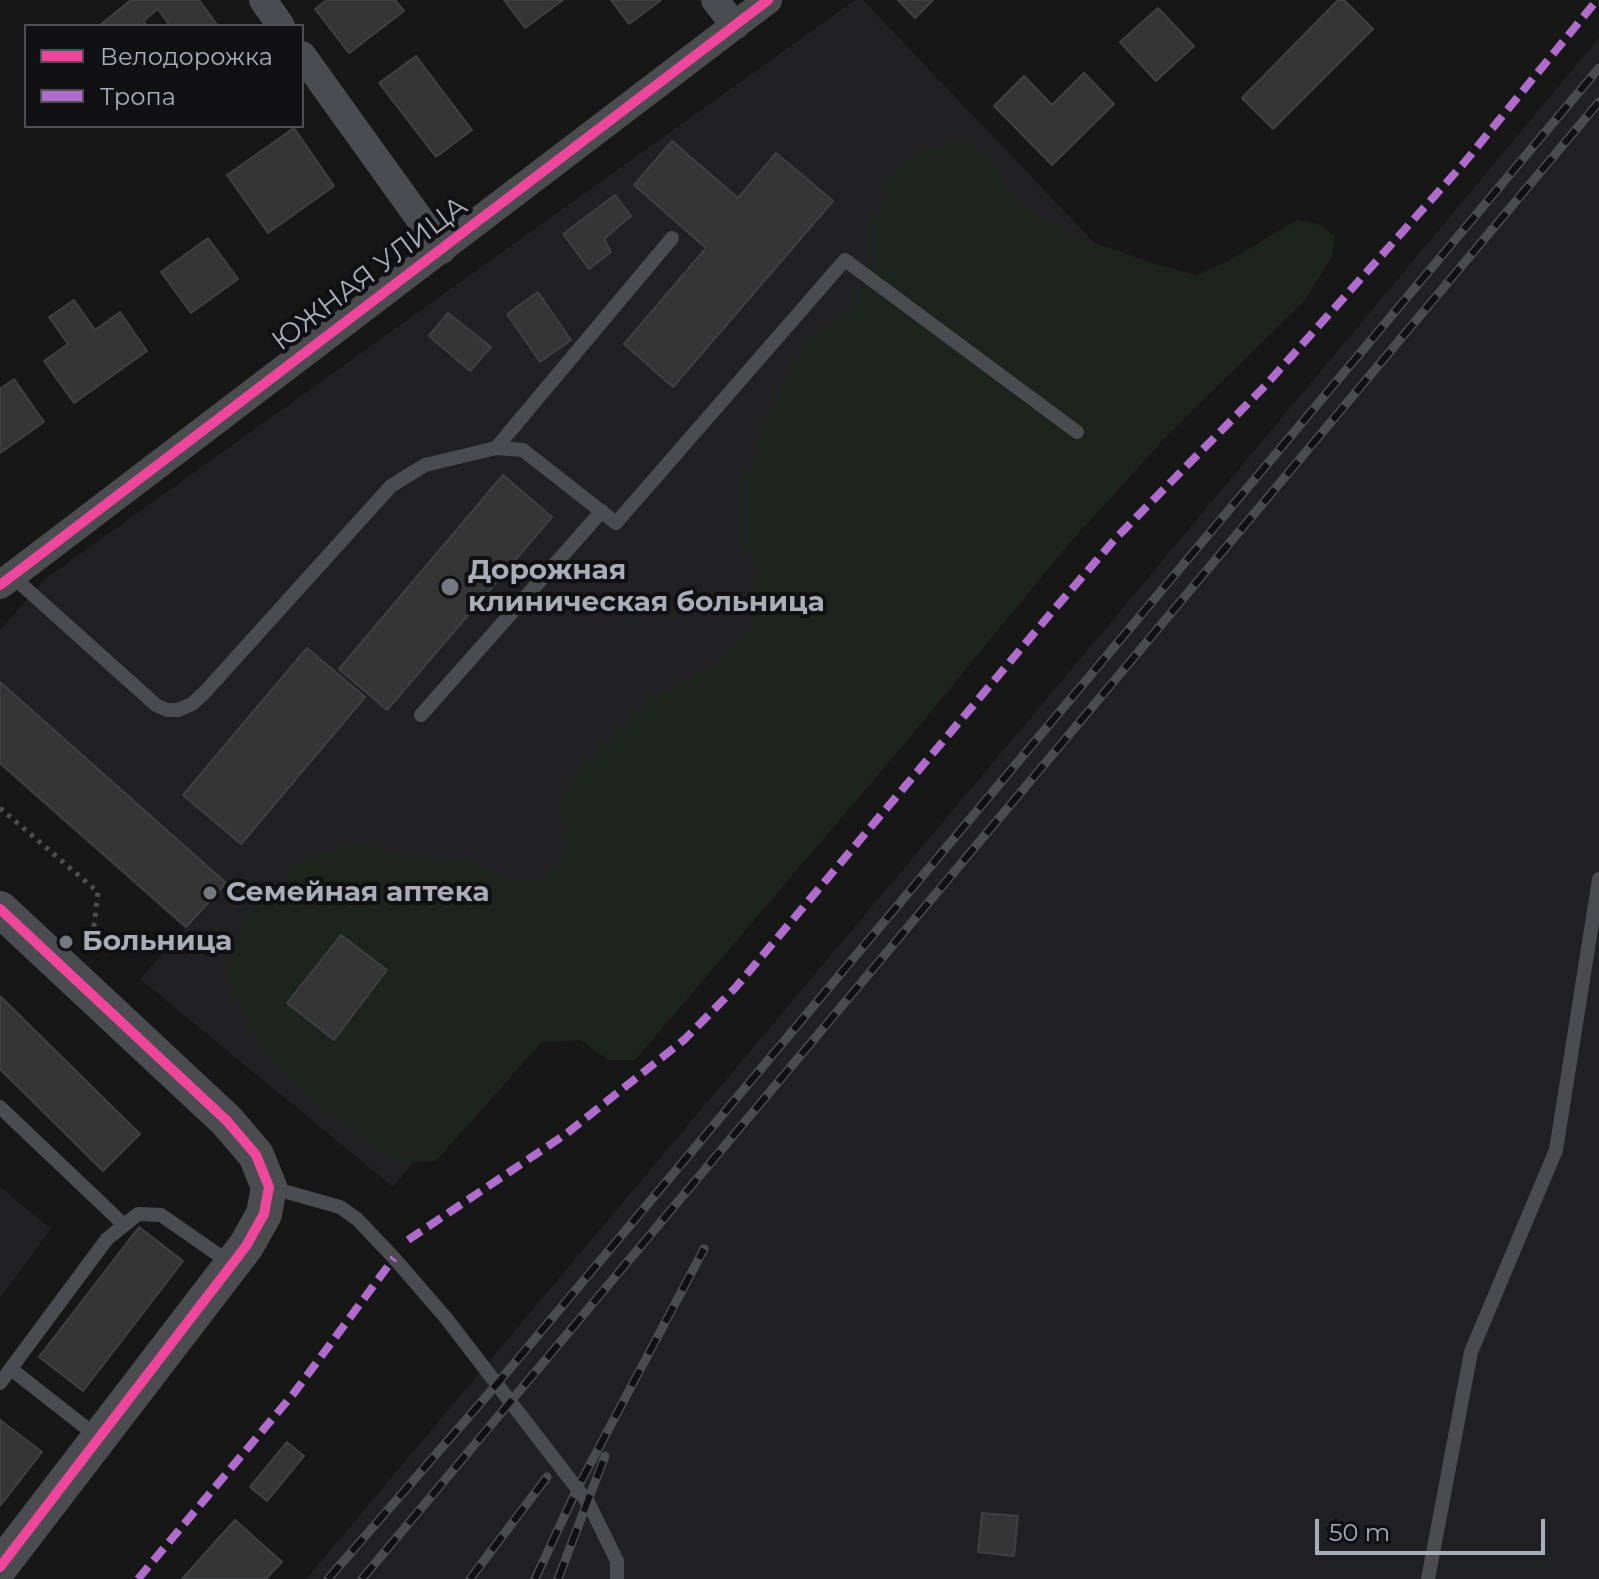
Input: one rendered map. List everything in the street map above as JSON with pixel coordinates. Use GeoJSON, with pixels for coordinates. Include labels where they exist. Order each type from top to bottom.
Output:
{"type":"FeatureCollection","features":[{"type":"Feature","properties":{"kind":"street"},"geometry":{"type":"LineString","coordinates":[[263,0],[280,24]]}},
{"type":"Feature","properties":{"kind":"street"},"geometry":{"type":"LineString","coordinates":[[715,0],[735,26]]}},
{"type":"Feature","properties":{"kind":"street","name":"ЮЖНАЯ УЛИЦА"},"geometry":{"type":"LineString","coordinates":[[6,580],[768,0]]}},
{"type":"Feature","properties":{"kind":"street"},"geometry":{"type":"LineString","coordinates":[[304,58],[442,250]]}},
{"type":"Feature","properties":{"kind":"street"},"geometry":{"type":"LineString","coordinates":[[0,909],[227,1121],[256,1155],[269,1187],[264,1214],[232,1264],[0,1567]]}},
{"type":"Feature","properties":{"kind":"lane"},"geometry":{"type":"LineString","coordinates":[[496,448],[672,238]]}},
{"type":"Feature","properties":{"kind":"lane"},"geometry":{"type":"LineString","coordinates":[[6,580],[156,705],[167,710],[178,710],[192,704],[205,692],[391,486],[408,473],[444,457],[496,448],[523,450],[616,523],[845,260],[1077,432]]}},
{"type":"Feature","properties":{"kind":"lane"},"geometry":{"type":"LineString","coordinates":[[421,715],[602,511]]}},
{"type":"Feature","properties":{"kind":"lane"},"geometry":{"type":"LineString","coordinates":[[1428,1579],[1471,1352],[1556,1150],[1599,879]]}},
{"type":"Feature","properties":{"kind":"lane"},"geometry":{"type":"LineString","coordinates":[[0,1107],[122,1223]]}},
{"type":"Feature","properties":{"kind":"lane"},"geometry":{"type":"LineString","coordinates":[[269,1187],[340,1207],[357,1219],[394,1258],[446,1318],[589,1504],[617,1561],[617,1579]]}},
{"type":"Feature","properties":{"kind":"lane"},"geometry":{"type":"LineString","coordinates":[[0,1383],[122,1223],[138,1214],[161,1215],[232,1264]]}},
{"type":"Feature","properties":{"kind":"lane"},"geometry":{"type":"LineString","coordinates":[[11,1369],[99,1439]]}},
{"type":"Feature","properties":{"kind":"path"},"geometry":{"type":"LineString","coordinates":[[0,808],[98,892],[90,959]]}},
{"type":"Feature","properties":{"kind":"shaded area","name":"Дорожная клиническая больница"},"geometry":{"type":"Polygon","coordinates":[[[855,0],[863,0],[1128,278],[805,691],[393,1187],[140,979],[185,929],[0,766],[0,630],[46,578],[855,0]]]}},
{"type":"Feature","properties":{"kind":"shaded area"},"geometry":{"type":"Polygon","coordinates":[[[1599,38],[1599,1579],[306,1579],[1112,621],[1599,38]]]}},
{"type":"Feature","properties":{"kind":"shaded area"},"geometry":{"type":"Polygon","coordinates":[[[962,140],[989,156],[1009,189],[1031,213],[1073,235],[1158,265],[1197,275],[1227,262],[1297,220],[1318,224],[1335,236],[1332,256],[1305,300],[1164,439],[1067,546],[906,742],[635,1060],[608,1060],[580,1040],[541,1043],[436,1161],[397,1163],[317,1104],[260,1045],[228,979],[233,947],[257,908],[302,860],[357,840],[400,855],[466,859],[507,879],[538,882],[556,870],[570,846],[557,806],[575,777],[654,697],[714,665],[751,629],[759,584],[745,539],[748,476],[768,413],[793,365],[820,331],[854,308],[872,261],[874,228],[889,180],[922,150],[962,140]]]}},
{"type":"Feature","properties":{"kind":"shaded area"},"geometry":{"type":"Polygon","coordinates":[[[0,1187],[51,1229],[0,1298],[0,1187]]]}},
{"type":"Feature","properties":{"kind":"building"},"geometry":{"type":"Polygon","coordinates":[[[131,0],[199,0],[217,24],[169,24],[158,9],[143,21],[145,24],[101,24],[131,0]]]}},
{"type":"Feature","properties":{"kind":"building"},"geometry":{"type":"Polygon","coordinates":[[[327,0],[395,0],[404,11],[349,53],[315,9],[327,0]]]}},
{"type":"Feature","properties":{"kind":"building"},"geometry":{"type":"Polygon","coordinates":[[[504,0],[563,0],[525,28],[504,0]]]}},
{"type":"Feature","properties":{"kind":"building"},"geometry":{"type":"Polygon","coordinates":[[[611,0],[661,0],[629,24],[611,0]]]}},
{"type":"Feature","properties":{"kind":"building"},"geometry":{"type":"Polygon","coordinates":[[[898,0],[933,0],[915,18],[898,0]]]}},
{"type":"Feature","properties":{"kind":"building"},"geometry":{"type":"Polygon","coordinates":[[[1338,0],[1344,0],[1373,29],[1273,129],[1242,98],[1338,0]]]}},
{"type":"Feature","properties":{"kind":"building"},"geometry":{"type":"Polygon","coordinates":[[[1158,8],[1194,46],[1156,81],[1120,42],[1158,8]]]}},
{"type":"Feature","properties":{"kind":"building"},"geometry":{"type":"Polygon","coordinates":[[[416,56],[472,130],[436,157],[379,83],[416,56]]]}},
{"type":"Feature","properties":{"kind":"building"},"geometry":{"type":"Polygon","coordinates":[[[1084,73],[1114,104],[1052,165],[994,106],[1024,76],[1052,105],[1084,73]]]}},
{"type":"Feature","properties":{"kind":"building"},"geometry":{"type":"Polygon","coordinates":[[[294,128],[334,186],[268,233],[227,175],[294,128]]]}},
{"type":"Feature","properties":{"kind":"building"},"geometry":{"type":"Polygon","coordinates":[[[672,141],[738,198],[776,153],[833,201],[673,387],[624,344],[706,248],[634,185],[672,141]]]}},
{"type":"Feature","properties":{"kind":"building"},"geometry":{"type":"Polygon","coordinates":[[[615,195],[631,216],[604,239],[611,252],[589,269],[563,234],[615,195]]]}},
{"type":"Feature","properties":{"kind":"building"},"geometry":{"type":"Polygon","coordinates":[[[208,238],[238,279],[191,313],[161,272],[208,238]]]}},
{"type":"Feature","properties":{"kind":"building"},"geometry":{"type":"Polygon","coordinates":[[[538,292],[571,340],[540,362],[507,314],[538,292]]]}},
{"type":"Feature","properties":{"kind":"building"},"geometry":{"type":"Polygon","coordinates":[[[74,300],[95,330],[120,312],[147,351],[74,403],[44,361],[68,344],[49,317],[74,300]]]}},
{"type":"Feature","properties":{"kind":"building"},"geometry":{"type":"Polygon","coordinates":[[[448,313],[491,347],[470,371],[429,336],[448,313]]]}},
{"type":"Feature","properties":{"kind":"building"},"geometry":{"type":"Polygon","coordinates":[[[14,379],[44,422],[0,453],[0,389],[14,379]]]}},
{"type":"Feature","properties":{"kind":"building"},"geometry":{"type":"Polygon","coordinates":[[[503,475],[552,517],[387,710],[339,669],[503,475]]]}},
{"type":"Feature","properties":{"kind":"building"},"geometry":{"type":"Polygon","coordinates":[[[307,648],[365,697],[241,844],[183,795],[307,648]]]}},
{"type":"Feature","properties":{"kind":"building"},"geometry":{"type":"Polygon","coordinates":[[[0,682],[226,883],[186,927],[0,763],[0,682]]]}},
{"type":"Feature","properties":{"kind":"building"},"geometry":{"type":"Polygon","coordinates":[[[341,935],[387,970],[334,1040],[287,1003],[341,935]]]}},
{"type":"Feature","properties":{"kind":"building"},"geometry":{"type":"Polygon","coordinates":[[[0,996],[140,1134],[103,1171],[0,1069],[0,996]]]}},
{"type":"Feature","properties":{"kind":"building"},"geometry":{"type":"Polygon","coordinates":[[[139,1227],[183,1261],[83,1391],[39,1357],[139,1227]]]}},
{"type":"Feature","properties":{"kind":"building"},"geometry":{"type":"Polygon","coordinates":[[[0,1420],[42,1452],[0,1506],[0,1420]]]}},
{"type":"Feature","properties":{"kind":"building"},"geometry":{"type":"Polygon","coordinates":[[[287,1442],[304,1456],[267,1501],[250,1487],[287,1442]]]}},
{"type":"Feature","properties":{"kind":"building"},"geometry":{"type":"Polygon","coordinates":[[[982,1513],[1018,1516],[1014,1556],[978,1552],[982,1513]]]}},
{"type":"Feature","properties":{"kind":"building"},"geometry":{"type":"Polygon","coordinates":[[[235,1520],[282,1562],[266,1579],[182,1579],[235,1520]]]}},
{"type":"Feature","properties":{"kind":"railway"},"geometry":{"type":"LineString","coordinates":[[328,1579],[497,1384],[1599,68]]}},
{"type":"Feature","properties":{"kind":"railway"},"geometry":{"type":"LineString","coordinates":[[362,1579],[1599,102]]}},
{"type":"Feature","properties":{"kind":"railway"},"geometry":{"type":"LineString","coordinates":[[535,1579],[577,1489],[704,1249]]}},
{"type":"Feature","properties":{"kind":"railway"},"geometry":{"type":"LineString","coordinates":[[558,1579],[605,1456]]}},
{"type":"Feature","properties":{"kind":"railway"},"geometry":{"type":"LineString","coordinates":[[470,1579],[547,1477]]}},
{"type":"Feature","properties":{"kind":"marked path"},"geometry":{"type":"LineString","coordinates":[[408,1240],[566,1134],[685,1039],[736,987],[1116,538],[1265,386],[1464,163],[1597,0]]}},
{"type":"Feature","properties":{"kind":"marked path"},"geometry":{"type":"LineString","coordinates":[[138,1579],[294,1393],[394,1258]]}},
{"type":"Feature","properties":{"kind":"cycle path"},"geometry":{"type":"LineString","coordinates":[[0,585],[768,0]]}},
{"type":"Feature","properties":{"kind":"cycle path"},"geometry":{"type":"LineString","coordinates":[[0,909],[227,1121],[256,1155],[269,1187],[264,1214],[246,1246],[0,1567]]}},
{"type":"Feature","properties":{"kind":"place","name":"Дорожная клиническая больница"},"geometry":{"type":"Point","coordinates":[450,587]}},
{"type":"Feature","properties":{"kind":"place","name":"Семейная аптека"},"geometry":{"type":"Point","coordinates":[210,893]}},
{"type":"Feature","properties":{"kind":"place","name":"Больница"},"geometry":{"type":"Point","coordinates":[66,942]}}]}
